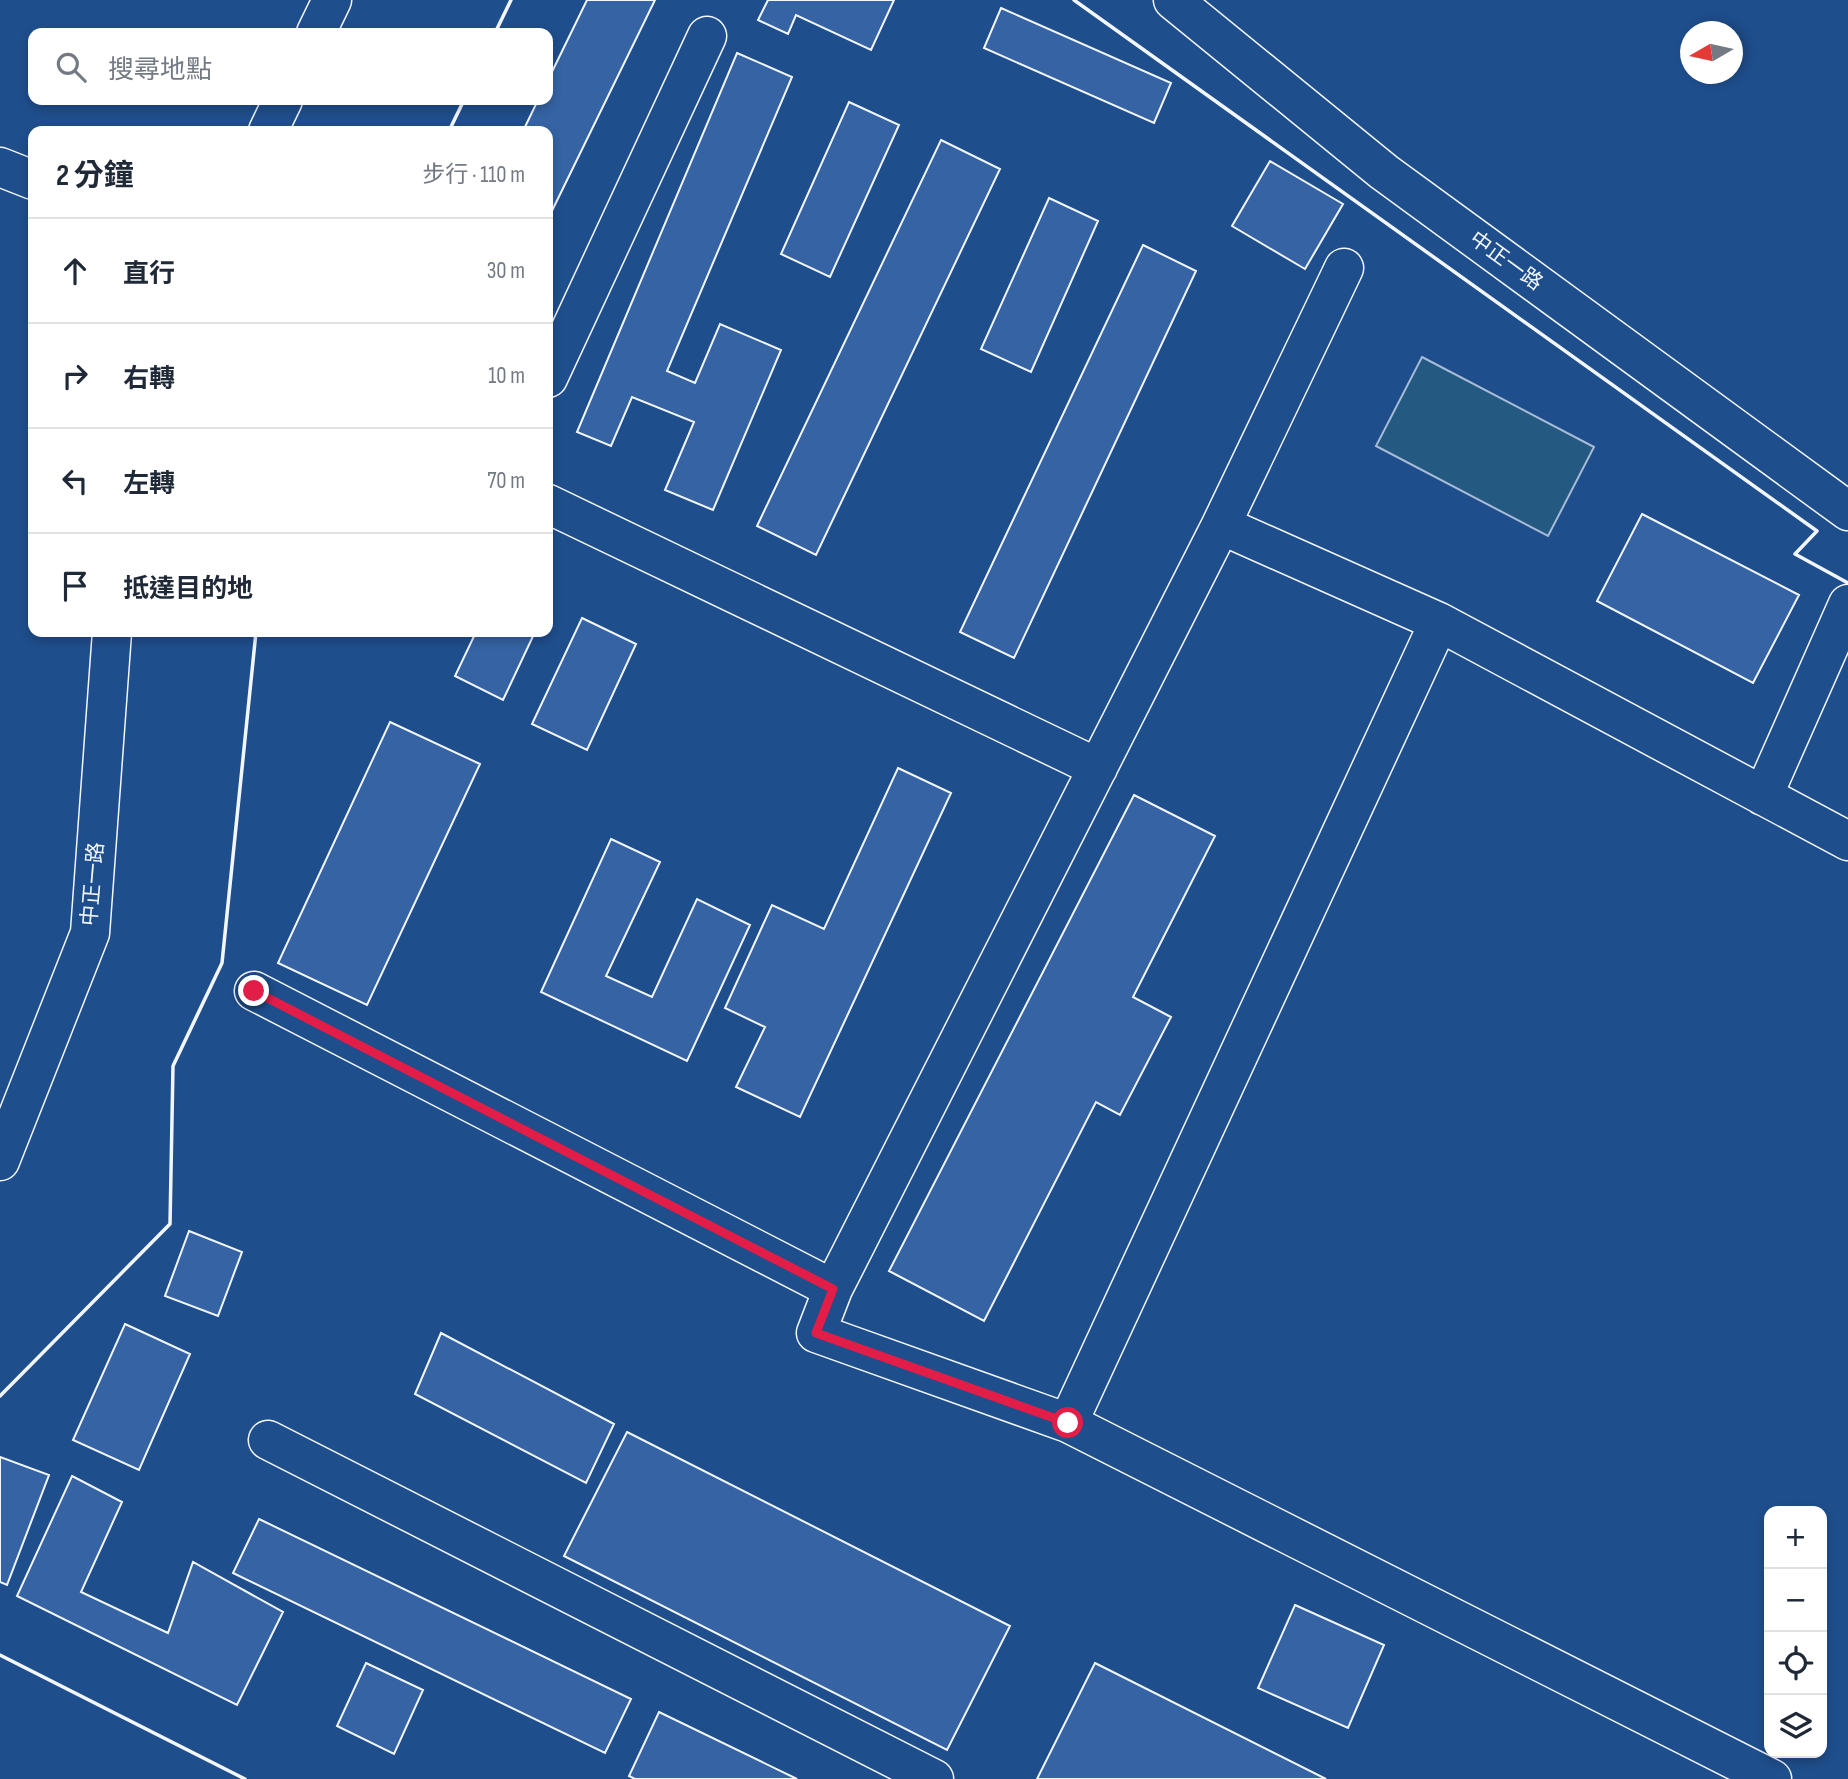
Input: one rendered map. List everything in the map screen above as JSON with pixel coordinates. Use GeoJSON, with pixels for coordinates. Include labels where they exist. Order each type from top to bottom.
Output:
{"type":"FeatureCollection","features":[{"type":"Feature","properties":{"kind":"street"},"geometry":{"type":"LineString","coordinates":[[318,28],[332,0]]}},
{"type":"Feature","properties":{"kind":"street","name":"中正一路"},"geometry":{"type":"LineString","coordinates":[[1173,0],[1384,172],[1848,511]]}},
{"type":"Feature","properties":{"kind":"street"},"geometry":{"type":"LineString","coordinates":[[553,367],[707,36]]}},
{"type":"Feature","properties":{"kind":"street"},"geometry":{"type":"LineString","coordinates":[[270,126],[281,105]]}},
{"type":"Feature","properties":{"kind":"street"},"geometry":{"type":"LineString","coordinates":[[0,167],[28,178]]}},
{"type":"Feature","properties":{"kind":"street"},"geometry":{"type":"LineString","coordinates":[[1344,268],[1221,525],[833,1289],[816,1333],[1068,1423],[1772,1779]]}},
{"type":"Feature","properties":{"kind":"street"},"geometry":{"type":"LineString","coordinates":[[553,506],[1098,768]]}},
{"type":"Feature","properties":{"kind":"street"},"geometry":{"type":"LineString","coordinates":[[1221,525],[1439,622],[1848,841]]}},
{"type":"Feature","properties":{"kind":"street"},"geometry":{"type":"LineString","coordinates":[[1763,796],[1848,604]]}},
{"type":"Feature","properties":{"kind":"street"},"geometry":{"type":"LineString","coordinates":[[1068,1423],[1439,622]]}},
{"type":"Feature","properties":{"kind":"street","name":"中正一路"},"geometry":{"type":"LineString","coordinates":[[0,1161],[90,933],[112,637]]}},
{"type":"Feature","properties":{"kind":"street"},"geometry":{"type":"LineString","coordinates":[[254,991],[833,1289]]}},
{"type":"Feature","properties":{"kind":"street"},"geometry":{"type":"LineString","coordinates":[[268,1440],[934,1779]]}},
{"type":"Feature","properties":{"kind":"shaded area"},"geometry":{"type":"Polygon","coordinates":[[[1422,357],[1594,447],[1548,536],[1376,446],[1422,357]]]}},
{"type":"Feature","properties":{"kind":"building"},"geometry":{"type":"Polygon","coordinates":[[[587,0],[655,0],[553,209],[553,126],[525,126],[536,105],[553,105],[553,70],[587,0]]]}},
{"type":"Feature","properties":{"kind":"building"},"geometry":{"type":"Polygon","coordinates":[[[768,0],[894,0],[871,50],[796,15],[788,34],[758,20],[768,0]]]}},
{"type":"Feature","properties":{"kind":"building"},"geometry":{"type":"Polygon","coordinates":[[[1001,8],[1171,83],[1154,123],[984,48],[1001,8]]]}},
{"type":"Feature","properties":{"kind":"building"},"geometry":{"type":"Polygon","coordinates":[[[737,53],[792,77],[667,371],[695,383],[720,324],[781,350],[713,510],[665,490],[694,422],[632,397],[611,446],[577,432],[737,53]]]}},
{"type":"Feature","properties":{"kind":"building"},"geometry":{"type":"Polygon","coordinates":[[[849,102],[899,125],[830,277],[781,254],[849,102]]]}},
{"type":"Feature","properties":{"kind":"building"},"geometry":{"type":"Polygon","coordinates":[[[941,140],[1000,169],[816,555],[757,526],[941,140]]]}},
{"type":"Feature","properties":{"kind":"building"},"geometry":{"type":"Polygon","coordinates":[[[1270,161],[1343,204],[1305,269],[1232,226],[1270,161]]]}},
{"type":"Feature","properties":{"kind":"building"},"geometry":{"type":"Polygon","coordinates":[[[1049,198],[1098,221],[1031,372],[981,349],[1049,198]]]}},
{"type":"Feature","properties":{"kind":"building"},"geometry":{"type":"Polygon","coordinates":[[[1143,245],[1196,271],[1014,658],[960,632],[1143,245]]]}},
{"type":"Feature","properties":{"kind":"building"},"geometry":{"type":"Polygon","coordinates":[[[1642,514],[1799,595],[1753,683],[1597,601],[1642,514]]]}},
{"type":"Feature","properties":{"kind":"building"},"geometry":{"type":"Polygon","coordinates":[[[582,618],[636,644],[587,750],[532,724],[582,618]]]}},
{"type":"Feature","properties":{"kind":"building"},"geometry":{"type":"Polygon","coordinates":[[[474,637],[533,637],[503,700],[455,676],[474,637]]]}},
{"type":"Feature","properties":{"kind":"building"},"geometry":{"type":"Polygon","coordinates":[[[390,722],[480,764],[367,1005],[278,963],[390,722]]]}},
{"type":"Feature","properties":{"kind":"building"},"geometry":{"type":"Polygon","coordinates":[[[898,768],[951,793],[800,1117],[736,1087],[765,1027],[725,1008],[772,905],[824,929],[898,768]]]}},
{"type":"Feature","properties":{"kind":"building"},"geometry":{"type":"Polygon","coordinates":[[[1134,795],[1215,836],[1133,997],[1171,1017],[1120,1115],[1096,1102],[984,1321],[889,1271],[1134,795]]]}},
{"type":"Feature","properties":{"kind":"building"},"geometry":{"type":"Polygon","coordinates":[[[611,839],[660,862],[606,976],[652,997],[697,899],[750,925],[687,1061],[541,992],[611,839]]]}},
{"type":"Feature","properties":{"kind":"building"},"geometry":{"type":"Polygon","coordinates":[[[189,1231],[242,1252],[218,1316],[165,1296],[189,1231]]]}},
{"type":"Feature","properties":{"kind":"building"},"geometry":{"type":"Polygon","coordinates":[[[125,1324],[190,1354],[139,1470],[73,1440],[125,1324]]]}},
{"type":"Feature","properties":{"kind":"building"},"geometry":{"type":"Polygon","coordinates":[[[441,1333],[614,1424],[586,1483],[415,1394],[441,1333]]]}},
{"type":"Feature","properties":{"kind":"building"},"geometry":{"type":"Polygon","coordinates":[[[627,1432],[1010,1626],[947,1750],[564,1556],[627,1432]]]}},
{"type":"Feature","properties":{"kind":"building"},"geometry":{"type":"Polygon","coordinates":[[[0,1457],[49,1475],[7,1585],[0,1582],[0,1457]]]}},
{"type":"Feature","properties":{"kind":"building"},"geometry":{"type":"Polygon","coordinates":[[[72,1476],[122,1502],[81,1592],[168,1633],[193,1562],[283,1612],[237,1705],[17,1596],[72,1476]]]}},
{"type":"Feature","properties":{"kind":"building"},"geometry":{"type":"Polygon","coordinates":[[[259,1519],[631,1699],[605,1753],[233,1573],[259,1519]]]}},
{"type":"Feature","properties":{"kind":"building"},"geometry":{"type":"Polygon","coordinates":[[[1295,1605],[1384,1645],[1348,1728],[1258,1688],[1295,1605]]]}},
{"type":"Feature","properties":{"kind":"building"},"geometry":{"type":"Polygon","coordinates":[[[366,1663],[423,1690],[394,1754],[337,1726],[366,1663]]]}},
{"type":"Feature","properties":{"kind":"building"},"geometry":{"type":"Polygon","coordinates":[[[1095,1663],[1326,1779],[1037,1779],[1095,1663]]]}},
{"type":"Feature","properties":{"kind":"building"},"geometry":{"type":"Polygon","coordinates":[[[659,1712],[797,1779],[635,1779],[629,1776],[659,1712]]]}},
{"type":"Feature","properties":{"kind":"wall"},"geometry":{"type":"LineString","coordinates":[[497,28],[511,0]]}},
{"type":"Feature","properties":{"kind":"wall"},"geometry":{"type":"LineString","coordinates":[[1074,0],[1817,531],[1795,554],[1848,583]]}},
{"type":"Feature","properties":{"kind":"wall"},"geometry":{"type":"LineString","coordinates":[[451,126],[462,105]]}},
{"type":"Feature","properties":{"kind":"wall"},"geometry":{"type":"LineString","coordinates":[[0,1396],[170,1224],[173,1066],[222,963],[255,637]]}},
{"type":"Feature","properties":{"kind":"wall"},"geometry":{"type":"LineString","coordinates":[[0,1655],[245,1779]]}},
{"type":"Feature","properties":{"kind":"route"},"geometry":{"type":"LineString","coordinates":[[254,991],[833,1289],[816,1333],[1068,1423]]}}]}
